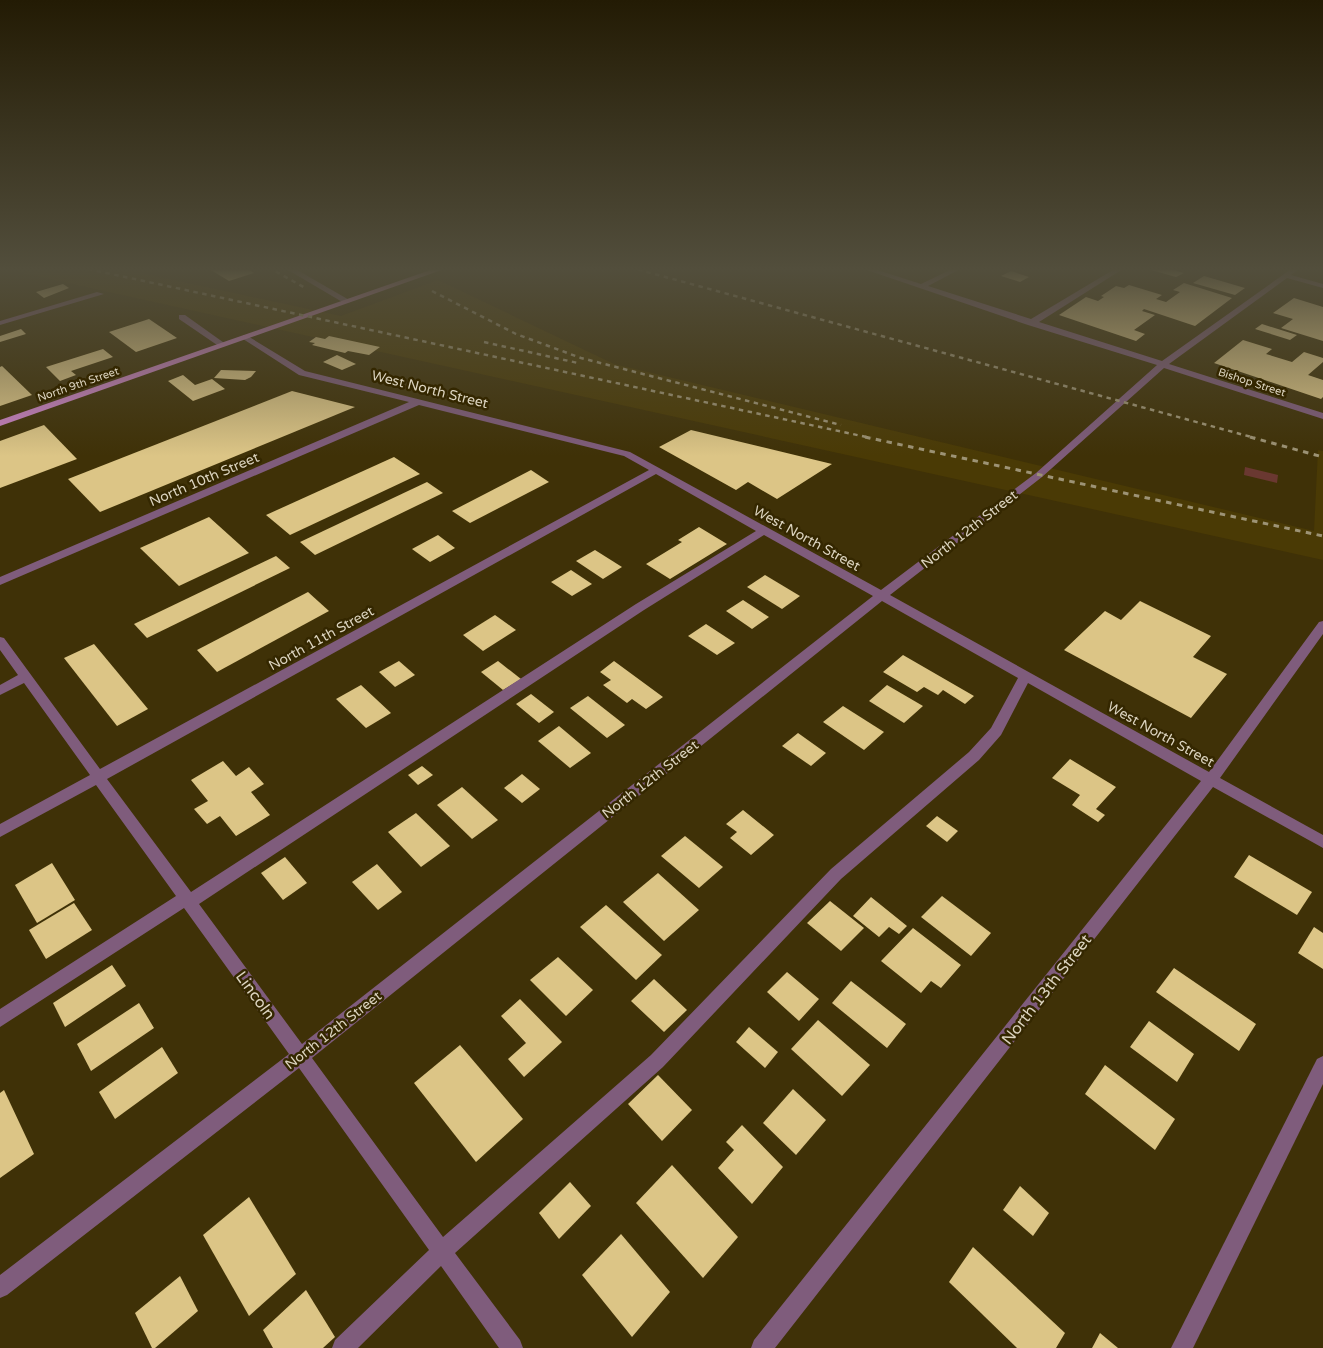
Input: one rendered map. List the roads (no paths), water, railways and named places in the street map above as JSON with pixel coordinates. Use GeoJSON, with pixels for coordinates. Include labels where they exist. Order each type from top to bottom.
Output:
{"type":"FeatureCollection","features":[{"type":"Feature","properties":{"kind":"main road","name":"North 9th Street"},"geometry":{"type":"LineString","coordinates":[[0,422],[266,330]]}},
{"type":"Feature","properties":{"kind":"street"},"geometry":{"type":"LineString","coordinates":[[201,330],[223,345]]}},
{"type":"Feature","properties":{"kind":"street","name":"Bishop Street"},"geometry":{"type":"LineString","coordinates":[[1053,330],[1323,416]]}},
{"type":"Feature","properties":{"kind":"street","name":"North 12th Street"},"geometry":{"type":"LineString","coordinates":[[0,1288],[301,1056],[881,596],[1039,475],[1162,365],[1211,330]]}},
{"type":"Feature","properties":{"kind":"street","name":"West North Street"},"geometry":{"type":"LineString","coordinates":[[246,337],[302,373],[627,454],[1323,842]]}},
{"type":"Feature","properties":{"kind":"street","name":"North 10th Street"},"geometry":{"type":"LineString","coordinates":[[0,581],[418,402]]}},
{"type":"Feature","properties":{"kind":"street","name":"North 11th Street"},"geometry":{"type":"LineString","coordinates":[[0,831],[655,471]]}},
{"type":"Feature","properties":{"kind":"street"},"geometry":{"type":"LineString","coordinates":[[0,1019],[188,900],[632,612],[764,531]]}},
{"type":"Feature","properties":{"kind":"street","name":"North 13th Street"},"geometry":{"type":"LineString","coordinates":[[762,1348],[1211,779],[1323,626]]}},
{"type":"Feature","properties":{"kind":"street","name":"Lincoln"},"geometry":{"type":"LineString","coordinates":[[0,641],[512,1348]]}},
{"type":"Feature","properties":{"kind":"street"},"geometry":{"type":"LineString","coordinates":[[344,1348],[442,1251],[657,1061],[836,874],[974,756],[996,731],[1025,676]]}},
{"type":"Feature","properties":{"kind":"street"},"geometry":{"type":"LineString","coordinates":[[0,690],[26,677]]}},
{"type":"Feature","properties":{"kind":"street"},"geometry":{"type":"LineString","coordinates":[[1182,1348],[1323,1065]]}},
{"type":"Feature","properties":{"kind":"railway"},"geometry":{"type":"LineString","coordinates":[[370,330],[871,438]]}},
{"type":"Feature","properties":{"kind":"railway"},"geometry":{"type":"LineString","coordinates":[[508,330],[581,358],[841,425]]}},
{"type":"Feature","properties":{"kind":"railway"},"geometry":{"type":"LineString","coordinates":[[859,330],[1255,438]]}},
{"type":"Feature","properties":{"kind":"railway"},"geometry":{"type":"LineString","coordinates":[[484,342],[578,363]]}},
{"type":"Feature","properties":{"kind":"railway"},"geometry":{"type":"LineString","coordinates":[[865,437],[1323,536]]}},
{"type":"Feature","properties":{"kind":"railway"},"geometry":{"type":"LineString","coordinates":[[1250,437],[1323,457]]}}]}
